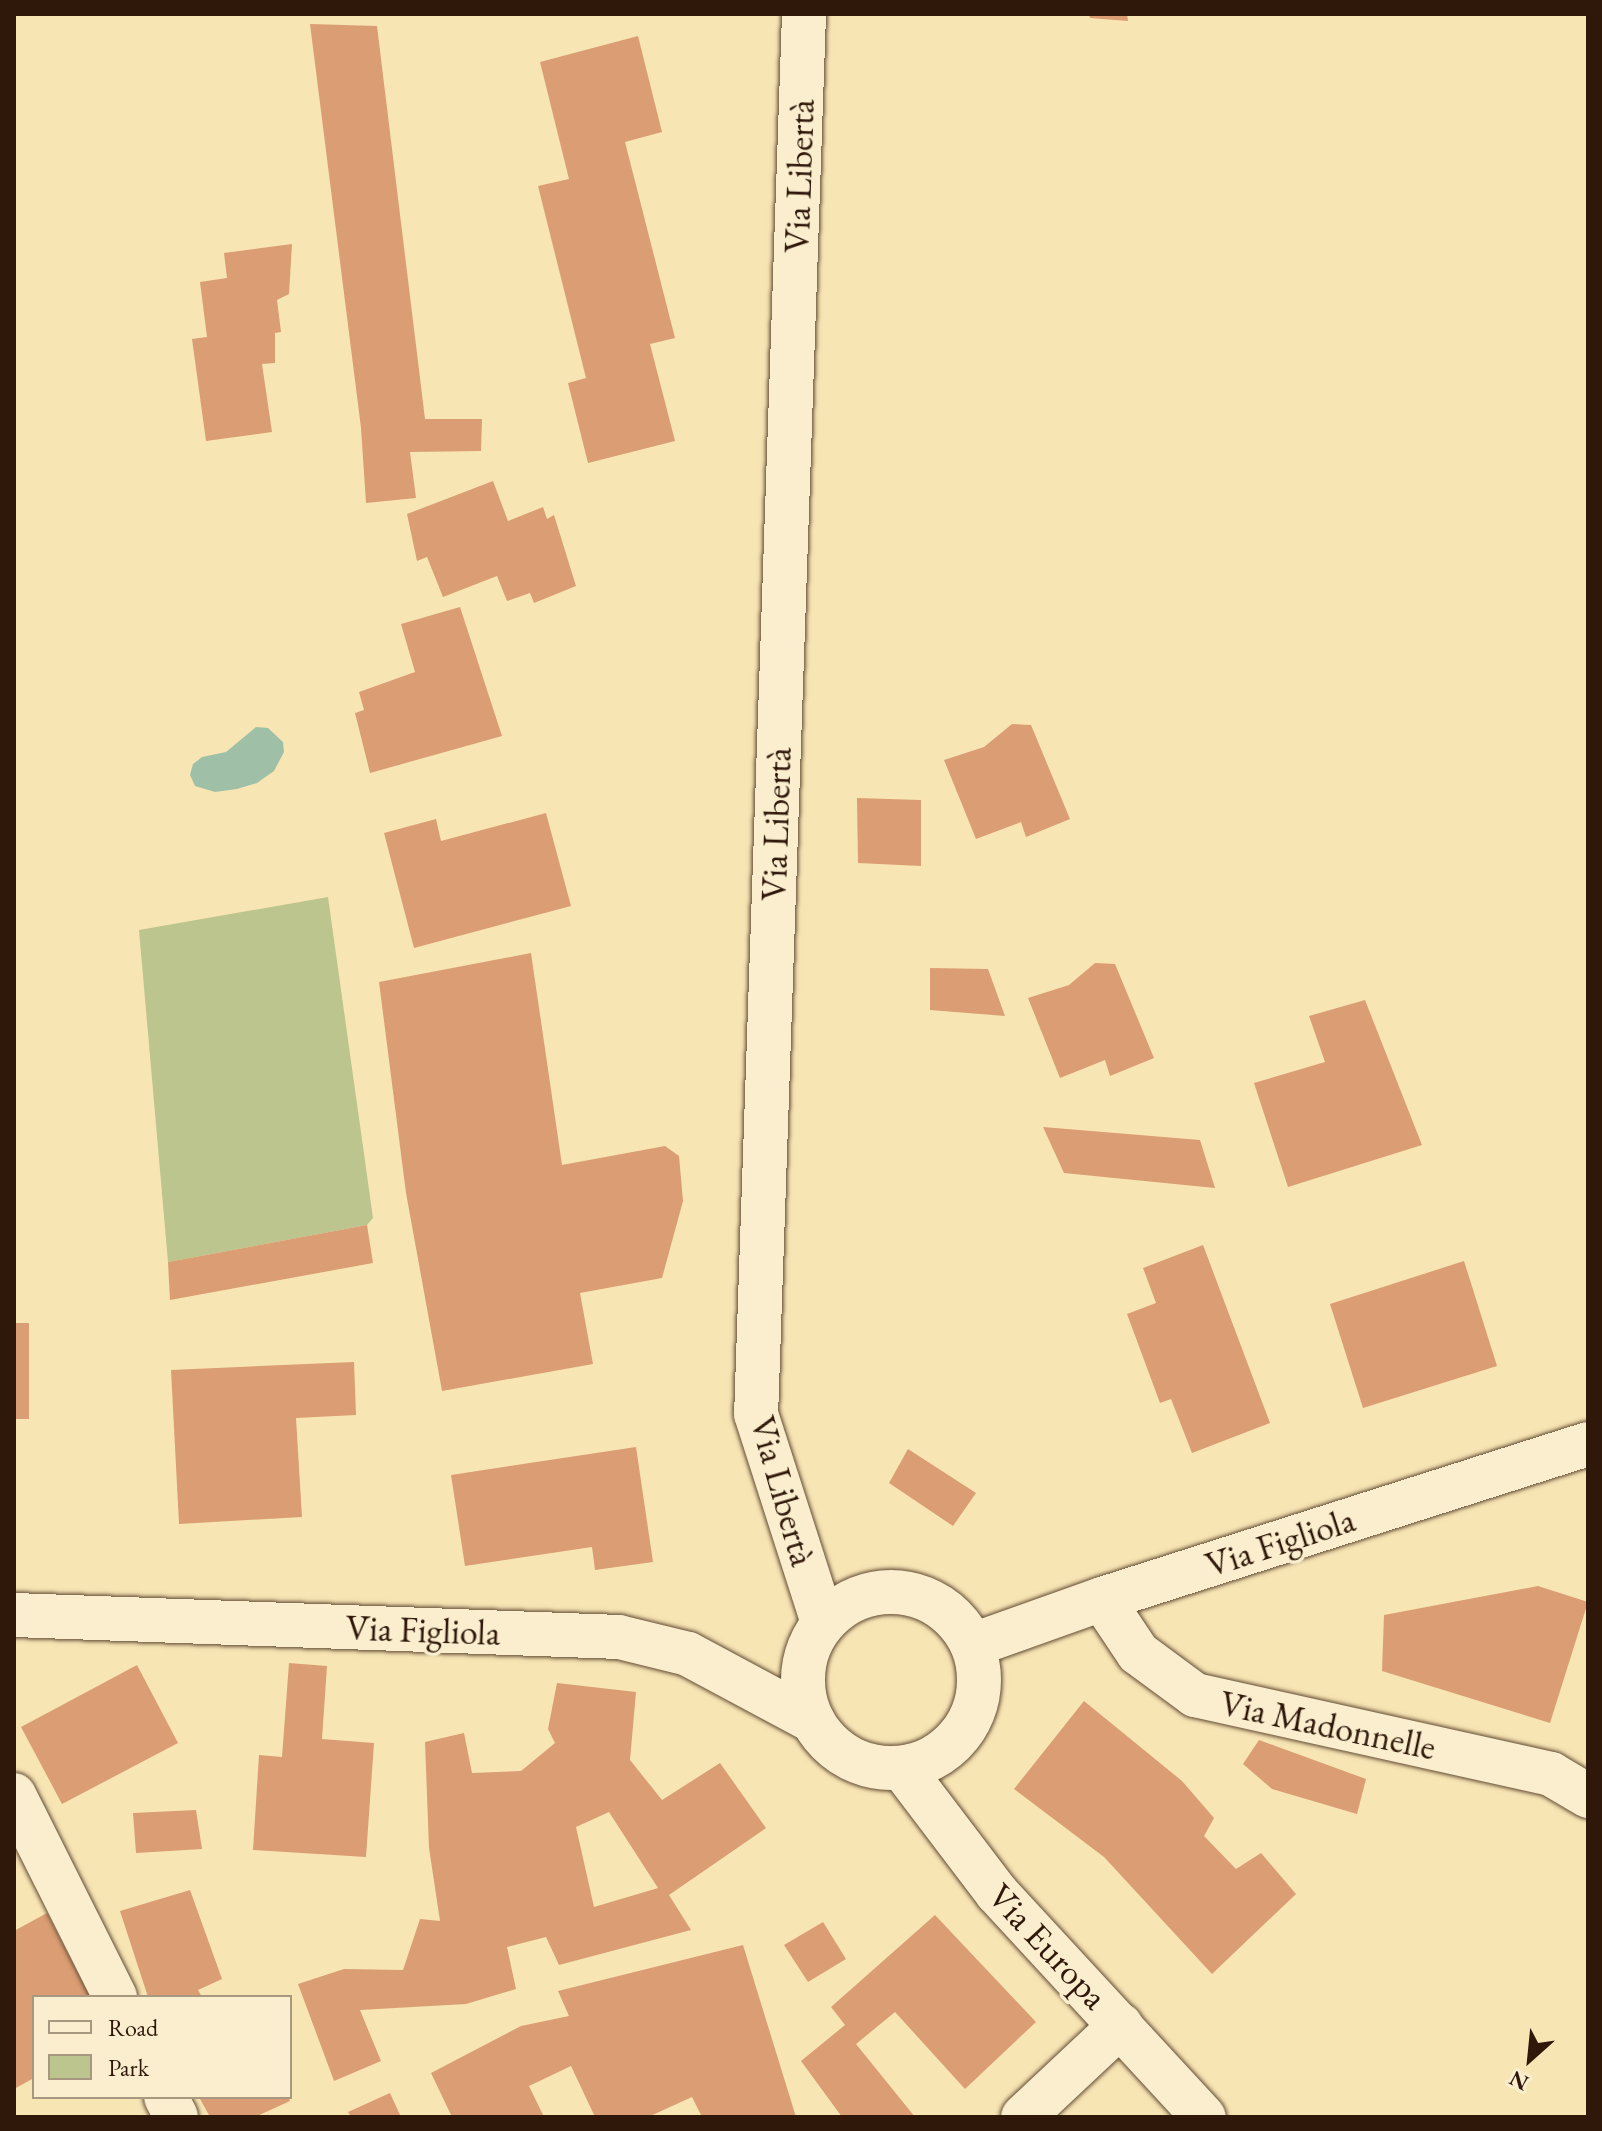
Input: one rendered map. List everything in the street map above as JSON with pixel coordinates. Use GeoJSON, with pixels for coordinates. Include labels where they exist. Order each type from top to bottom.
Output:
{"type":"FeatureCollection","features":[{"type":"Feature","properties":{"kind":"street","name":"Via Libertà"},"geometry":{"type":"LineString","coordinates":[[804,14],[756,1414],[823,1623]]}},
{"type":"Feature","properties":{"kind":"street","name":"Via Figliola"},"geometry":{"type":"LineString","coordinates":[[973,1645],[1102,1599],[1588,1444]]}},
{"type":"Feature","properties":{"kind":"street"},"geometry":{"type":"LineString","coordinates":[[903,1592],[932,1602],[956,1620],[973,1645],[980,1671],[978,1699],[968,1724],[951,1745],[928,1760],[902,1768],[875,1767],[850,1759],[828,1743],[813,1721],[804,1697],[802,1671],[809,1646],[823,1623],[845,1604],[873,1593],[903,1592]]}},
{"type":"Feature","properties":{"kind":"street","name":"Via Madonnelle"},"geometry":{"type":"LineString","coordinates":[[1102,1599],[1138,1653],[1195,1695],[1551,1774],[1588,1796]]}},
{"type":"Feature","properties":{"kind":"street","name":"Via Figliola"},"geometry":{"type":"LineString","coordinates":[[14,1615],[619,1637],[688,1654],[813,1721]]}},
{"type":"Feature","properties":{"kind":"street","name":"Via Europa"},"geometry":{"type":"LineString","coordinates":[[902,1768],[997,1893],[1204,2117]]}},
{"type":"Feature","properties":{"kind":"street"},"geometry":{"type":"LineString","coordinates":[[14,1795],[114,1995]]}},
{"type":"Feature","properties":{"kind":"street"},"geometry":{"type":"LineString","coordinates":[[1023,2117],[1121,2025]]}},
{"type":"Feature","properties":{"kind":"street"},"geometry":{"type":"LineString","coordinates":[[167,2099],[176,2117]]}},
{"type":"Feature","properties":{"kind":"green space"},"geometry":{"type":"Polygon","coordinates":[[[328,897],[373,1218],[367,1225],[168,1262],[139,930],[328,897]]]}},
{"type":"Feature","properties":{"kind":"shaded area"},"geometry":{"type":"Polygon","coordinates":[[[256,727],[268,728],[283,742],[284,752],[274,771],[257,783],[237,789],[215,792],[195,786],[190,775],[193,764],[202,757],[226,752],[256,727]]]}},
{"type":"Feature","properties":{"kind":"building"},"geometry":{"type":"Polygon","coordinates":[[[1089,14],[1127,14],[1128,21],[1090,18],[1089,14]]]}},
{"type":"Feature","properties":{"kind":"building"},"geometry":{"type":"Polygon","coordinates":[[[310,24],[377,26],[425,419],[482,419],[481,451],[410,452],[416,498],[366,503],[361,428],[310,24]]]}},
{"type":"Feature","properties":{"kind":"building"},"geometry":{"type":"Polygon","coordinates":[[[638,36],[662,132],[625,142],[675,338],[650,344],[675,441],[588,463],[568,383],[586,378],[538,186],[569,179],[540,62],[638,36]]]}},
{"type":"Feature","properties":{"kind":"building"},"geometry":{"type":"Polygon","coordinates":[[[292,244],[289,294],[277,300],[281,332],[275,333],[275,363],[262,364],[272,432],[206,441],[192,339],[207,337],[200,282],[227,278],[224,253],[292,244]]]}},
{"type":"Feature","properties":{"kind":"building"},"geometry":{"type":"Polygon","coordinates":[[[493,481],[508,521],[543,507],[547,519],[554,515],[576,586],[534,603],[530,593],[507,601],[497,576],[443,597],[427,557],[417,561],[407,514],[493,481]]]}},
{"type":"Feature","properties":{"kind":"building"},"geometry":{"type":"Polygon","coordinates":[[[460,607],[502,736],[370,773],[355,713],[364,710],[359,692],[415,672],[401,624],[460,607]]]}},
{"type":"Feature","properties":{"kind":"building"},"geometry":{"type":"Polygon","coordinates":[[[1012,724],[1031,725],[1070,819],[1026,837],[1021,822],[976,839],[944,760],[984,747],[1012,724]]]}},
{"type":"Feature","properties":{"kind":"building"},"geometry":{"type":"Polygon","coordinates":[[[857,798],[921,800],[921,866],[858,863],[857,798]]]}},
{"type":"Feature","properties":{"kind":"building"},"geometry":{"type":"Polygon","coordinates":[[[546,813],[571,906],[414,948],[384,833],[436,819],[441,841],[546,813]]]}},
{"type":"Feature","properties":{"kind":"building"},"geometry":{"type":"Polygon","coordinates":[[[531,953],[562,1165],[665,1146],[679,1156],[683,1201],[662,1278],[580,1293],[593,1364],[442,1391],[406,1193],[379,982],[531,953]]]}},
{"type":"Feature","properties":{"kind":"building"},"geometry":{"type":"Polygon","coordinates":[[[1095,963],[1115,964],[1154,1058],[1110,1076],[1105,1060],[1060,1078],[1028,998],[1069,985],[1095,963]]]}},
{"type":"Feature","properties":{"kind":"building"},"geometry":{"type":"Polygon","coordinates":[[[930,968],[988,969],[1005,1016],[930,1010],[930,968]]]}},
{"type":"Feature","properties":{"kind":"building"},"geometry":{"type":"Polygon","coordinates":[[[1365,1000],[1422,1145],[1288,1187],[1254,1083],[1325,1062],[1309,1016],[1365,1000]]]}},
{"type":"Feature","properties":{"kind":"building"},"geometry":{"type":"Polygon","coordinates":[[[1043,1127],[1200,1140],[1215,1188],[1064,1173],[1043,1127]]]}},
{"type":"Feature","properties":{"kind":"building"},"geometry":{"type":"Polygon","coordinates":[[[367,1225],[373,1263],[170,1300],[168,1262],[367,1225]]]}},
{"type":"Feature","properties":{"kind":"building"},"geometry":{"type":"Polygon","coordinates":[[[1203,1245],[1270,1423],[1192,1453],[1171,1399],[1160,1403],[1127,1314],[1156,1303],[1143,1268],[1203,1245]]]}},
{"type":"Feature","properties":{"kind":"building"},"geometry":{"type":"Polygon","coordinates":[[[1464,1261],[1497,1366],[1363,1408],[1330,1304],[1464,1261]]]}},
{"type":"Feature","properties":{"kind":"building"},"geometry":{"type":"Polygon","coordinates":[[[14,1323],[29,1323],[29,1419],[14,1419],[14,1323]]]}},
{"type":"Feature","properties":{"kind":"building"},"geometry":{"type":"Polygon","coordinates":[[[354,1362],[356,1415],[296,1418],[302,1517],[179,1524],[171,1370],[354,1362]]]}},
{"type":"Feature","properties":{"kind":"building"},"geometry":{"type":"Polygon","coordinates":[[[636,1447],[653,1562],[595,1570],[592,1547],[465,1566],[451,1475],[636,1447]]]}},
{"type":"Feature","properties":{"kind":"building"},"geometry":{"type":"Polygon","coordinates":[[[908,1449],[976,1493],[953,1526],[889,1483],[908,1449]]]}},
{"type":"Feature","properties":{"kind":"building"},"geometry":{"type":"Polygon","coordinates":[[[1538,1586],[1588,1602],[1550,1723],[1382,1671],[1384,1615],[1538,1586]]]}},
{"type":"Feature","properties":{"kind":"building"},"geometry":{"type":"Polygon","coordinates":[[[289,1663],[327,1666],[322,1739],[374,1743],[366,1857],[253,1850],[259,1755],[282,1757],[289,1663]]]}},
{"type":"Feature","properties":{"kind":"building"},"geometry":{"type":"Polygon","coordinates":[[[137,1665],[178,1743],[62,1804],[21,1727],[137,1665]]]}},
{"type":"Feature","properties":{"kind":"building"},"geometry":{"type":"Polygon","coordinates":[[[557,1683],[636,1692],[630,1760],[662,1800],[720,1763],[766,1828],[669,1895],[691,1930],[559,1965],[546,1937],[507,1947],[516,1989],[466,2004],[360,2010],[381,2061],[334,2081],[298,1984],[344,1969],[403,1970],[420,1919],[440,1921],[429,1848],[425,1742],[464,1733],[472,1773],[521,1771],[555,1743],[548,1729],[557,1683]],[[609,1812],[576,1827],[594,1907],[658,1888],[609,1812]]]}},
{"type":"Feature","properties":{"kind":"building"},"geometry":{"type":"Polygon","coordinates":[[[1084,1701],[1182,1781],[1214,1818],[1204,1836],[1236,1869],[1261,1853],[1296,1894],[1212,1974],[1104,1857],[1014,1789],[1084,1701]]]}},
{"type":"Feature","properties":{"kind":"building"},"geometry":{"type":"Polygon","coordinates":[[[1259,1740],[1366,1779],[1357,1814],[1272,1789],[1243,1764],[1259,1740]]]}},
{"type":"Feature","properties":{"kind":"building"},"geometry":{"type":"Polygon","coordinates":[[[196,1810],[202,1849],[136,1853],[133,1813],[196,1810]]]}},
{"type":"Feature","properties":{"kind":"building"},"geometry":{"type":"Polygon","coordinates":[[[190,1890],[222,1979],[198,1990],[201,1995],[147,1995],[120,1911],[190,1890]]]}},
{"type":"Feature","properties":{"kind":"building"},"geometry":{"type":"Polygon","coordinates":[[[47,1913],[89,1995],[32,1995],[32,2079],[14,2089],[14,1931],[47,1913]]]}},
{"type":"Feature","properties":{"kind":"building"},"geometry":{"type":"Polygon","coordinates":[[[935,1915],[1036,2022],[965,2089],[895,2012],[856,2044],[915,2117],[842,2117],[801,2061],[845,2025],[831,2007],[935,1915]]]}},
{"type":"Feature","properties":{"kind":"building"},"geometry":{"type":"Polygon","coordinates":[[[823,1922],[846,1959],[808,1982],[784,1945],[823,1922]]]}},
{"type":"Feature","properties":{"kind":"building"},"geometry":{"type":"Polygon","coordinates":[[[743,1945],[796,2117],[702,2117],[692,2097],[648,2117],[595,2117],[571,2066],[529,2086],[544,2117],[452,2117],[431,2073],[521,2026],[569,2016],[558,1991],[743,1945]]]}},
{"type":"Feature","properties":{"kind":"building"},"geometry":{"type":"Polygon","coordinates":[[[390,2093],[401,2117],[351,2117],[348,2112],[390,2093]]]}},
{"type":"Feature","properties":{"kind":"building"},"geometry":{"type":"Polygon","coordinates":[[[200,2099],[290,2101],[255,2117],[210,2117],[200,2099]]]}}]}
